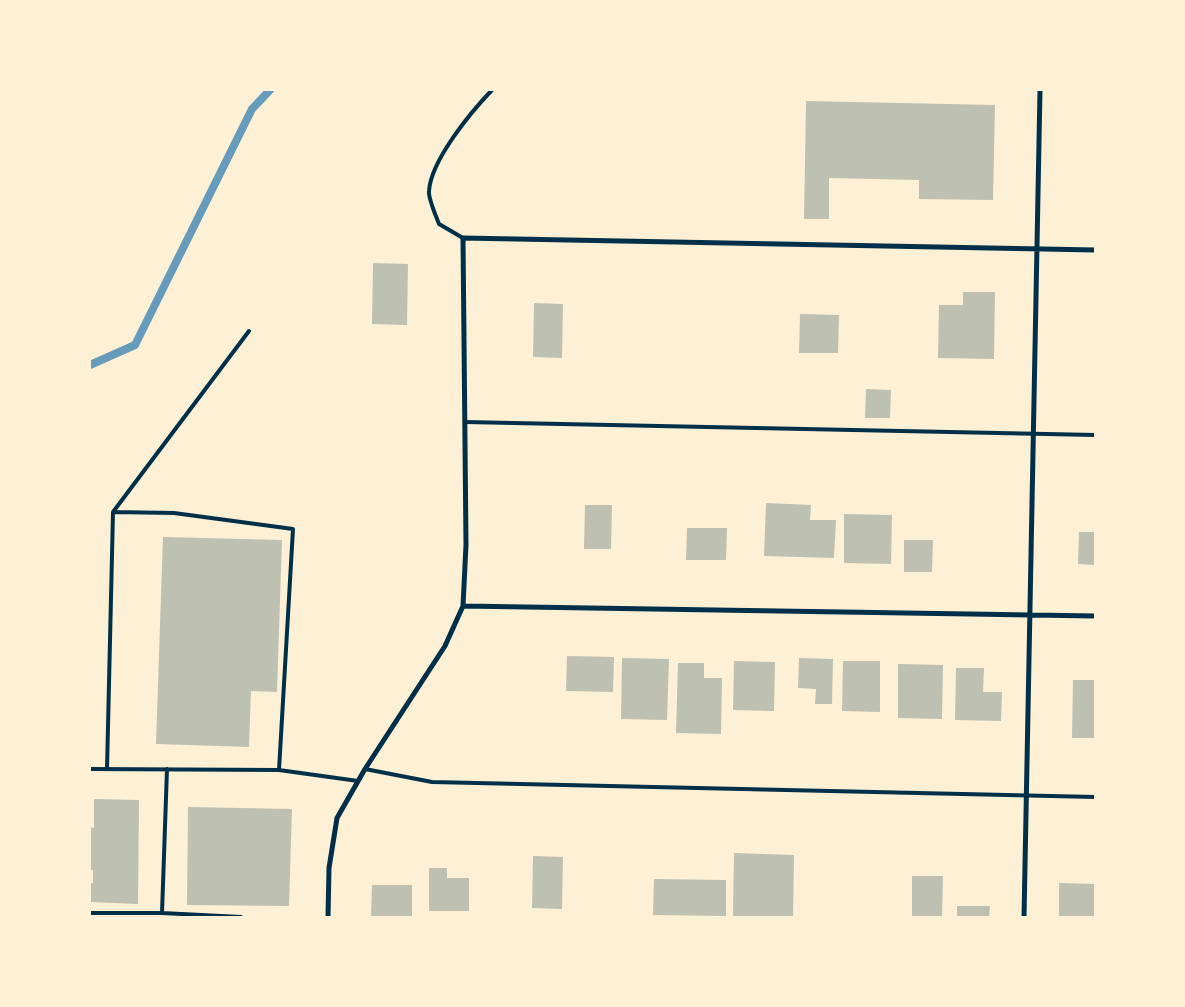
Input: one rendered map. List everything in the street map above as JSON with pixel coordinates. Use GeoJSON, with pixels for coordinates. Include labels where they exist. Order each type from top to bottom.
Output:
{"type":"FeatureCollection","features":[{"type":"Feature","properties":{"kind":"street"},"geometry":{"type":"LineString","coordinates":[[1024,917],[1040,90]]}},
{"type":"Feature","properties":{"kind":"street"},"geometry":{"type":"LineString","coordinates":[[328,917],[329,868],[336,818],[365,769],[445,646],[463,606],[466,545],[463,238],[1095,250]]}},
{"type":"Feature","properties":{"kind":"street"},"geometry":{"type":"LineString","coordinates":[[463,606],[1095,616]]}},
{"type":"Feature","properties":{"kind":"lane"},"geometry":{"type":"LineString","coordinates":[[463,238],[439,224],[428,192],[438,160],[476,107],[492,90]]}},
{"type":"Feature","properties":{"kind":"lane"},"geometry":{"type":"LineString","coordinates":[[107,769],[114,512],[249,331]]}},
{"type":"Feature","properties":{"kind":"lane"},"geometry":{"type":"LineString","coordinates":[[465,422],[1095,435]]}},
{"type":"Feature","properties":{"kind":"lane"},"geometry":{"type":"LineString","coordinates":[[114,512],[174,513],[293,529],[279,770]]}},
{"type":"Feature","properties":{"kind":"lane"},"geometry":{"type":"LineString","coordinates":[[90,769],[279,770],[358,781]]}},
{"type":"Feature","properties":{"kind":"lane"},"geometry":{"type":"LineString","coordinates":[[162,913],[167,769]]}},
{"type":"Feature","properties":{"kind":"lane"},"geometry":{"type":"LineString","coordinates":[[365,769],[432,782],[1095,797]]}},
{"type":"Feature","properties":{"kind":"lane"},"geometry":{"type":"LineString","coordinates":[[90,913],[162,913],[241,917]]}},
{"type":"Feature","properties":{"kind":"building"},"geometry":{"type":"Polygon","coordinates":[[[806,101],[995,105],[993,200],[919,199],[919,180],[829,178],[829,219],[804,219],[806,101]]]}},
{"type":"Feature","properties":{"kind":"building"},"geometry":{"type":"Polygon","coordinates":[[[373,263],[408,264],[407,325],[372,324],[373,263]]]}},
{"type":"Feature","properties":{"kind":"building"},"geometry":{"type":"Polygon","coordinates":[[[963,292],[995,292],[994,359],[938,358],[939,305],[963,305],[963,292]]]}},
{"type":"Feature","properties":{"kind":"building"},"geometry":{"type":"Polygon","coordinates":[[[534,303],[563,304],[562,358],[533,357],[534,303]]]}},
{"type":"Feature","properties":{"kind":"building"},"geometry":{"type":"Polygon","coordinates":[[[800,314],[839,315],[838,353],[799,353],[800,314]]]}},
{"type":"Feature","properties":{"kind":"building"},"geometry":{"type":"Polygon","coordinates":[[[866,389],[891,390],[890,418],[865,418],[866,389]]]}},
{"type":"Feature","properties":{"kind":"building"},"geometry":{"type":"Polygon","coordinates":[[[766,503],[811,505],[810,520],[836,520],[834,558],[764,556],[766,503]]]}},
{"type":"Feature","properties":{"kind":"building"},"geometry":{"type":"Polygon","coordinates":[[[585,505],[612,505],[611,549],[584,549],[585,505]]]}},
{"type":"Feature","properties":{"kind":"building"},"geometry":{"type":"Polygon","coordinates":[[[844,514],[892,515],[891,564],[844,563],[844,514]]]}},
{"type":"Feature","properties":{"kind":"building"},"geometry":{"type":"Polygon","coordinates":[[[687,528],[727,528],[726,560],[686,560],[687,528]]]}},
{"type":"Feature","properties":{"kind":"building"},"geometry":{"type":"Polygon","coordinates":[[[1079,532],[1095,532],[1095,565],[1078,564],[1079,532]]]}},
{"type":"Feature","properties":{"kind":"building"},"geometry":{"type":"Polygon","coordinates":[[[163,537],[282,540],[277,692],[251,691],[249,747],[156,744],[163,537]]]}},
{"type":"Feature","properties":{"kind":"building"},"geometry":{"type":"Polygon","coordinates":[[[904,540],[933,540],[932,572],[904,572],[904,540]]]}},
{"type":"Feature","properties":{"kind":"building"},"geometry":{"type":"Polygon","coordinates":[[[567,656],[614,657],[613,692],[566,691],[567,656]]]}},
{"type":"Feature","properties":{"kind":"building"},"geometry":{"type":"Polygon","coordinates":[[[622,658],[669,659],[667,720],[621,719],[622,658]]]}},
{"type":"Feature","properties":{"kind":"building"},"geometry":{"type":"Polygon","coordinates":[[[799,658],[833,659],[832,704],[815,704],[816,689],[798,688],[799,658]]]}},
{"type":"Feature","properties":{"kind":"building"},"geometry":{"type":"Polygon","coordinates":[[[734,661],[775,662],[774,711],[733,710],[734,661]]]}},
{"type":"Feature","properties":{"kind":"building"},"geometry":{"type":"Polygon","coordinates":[[[843,661],[880,661],[880,712],[842,711],[843,661]]]}},
{"type":"Feature","properties":{"kind":"building"},"geometry":{"type":"Polygon","coordinates":[[[678,663],[704,663],[704,678],[722,678],[721,734],[676,733],[678,663]]]}},
{"type":"Feature","properties":{"kind":"building"},"geometry":{"type":"Polygon","coordinates":[[[898,664],[943,665],[942,719],[898,718],[898,664]]]}},
{"type":"Feature","properties":{"kind":"building"},"geometry":{"type":"Polygon","coordinates":[[[956,668],[984,668],[983,692],[1002,692],[1001,721],[955,720],[956,668]]]}},
{"type":"Feature","properties":{"kind":"building"},"geometry":{"type":"Polygon","coordinates":[[[1073,680],[1095,680],[1095,738],[1072,738],[1073,680]]]}},
{"type":"Feature","properties":{"kind":"building"},"geometry":{"type":"Polygon","coordinates":[[[94,799],[139,800],[138,904],[90,902],[90,883],[93,883],[93,870],[90,870],[90,827],[94,828],[94,799]]]}},
{"type":"Feature","properties":{"kind":"building"},"geometry":{"type":"Polygon","coordinates":[[[188,807],[292,809],[289,906],[187,905],[188,807]]]}},
{"type":"Feature","properties":{"kind":"building"},"geometry":{"type":"Polygon","coordinates":[[[734,853],[794,855],[793,917],[733,917],[734,853]]]}},
{"type":"Feature","properties":{"kind":"building"},"geometry":{"type":"Polygon","coordinates":[[[533,856],[563,857],[562,909],[532,908],[533,856]]]}},
{"type":"Feature","properties":{"kind":"building"},"geometry":{"type":"Polygon","coordinates":[[[429,868],[447,868],[447,878],[469,878],[469,911],[429,911],[429,868]]]}},
{"type":"Feature","properties":{"kind":"building"},"geometry":{"type":"Polygon","coordinates":[[[912,876],[943,876],[942,917],[912,917],[912,876]]]}},
{"type":"Feature","properties":{"kind":"building"},"geometry":{"type":"Polygon","coordinates":[[[654,879],[726,880],[726,916],[653,915],[654,879]]]}},
{"type":"Feature","properties":{"kind":"building"},"geometry":{"type":"Polygon","coordinates":[[[1059,883],[1095,884],[1095,917],[1059,917],[1059,883]]]}},
{"type":"Feature","properties":{"kind":"building"},"geometry":{"type":"Polygon","coordinates":[[[372,885],[412,885],[412,917],[371,917],[372,885]]]}},
{"type":"Feature","properties":{"kind":"building"},"geometry":{"type":"Polygon","coordinates":[[[957,906],[990,906],[989,917],[957,917],[957,906]]]}},
{"type":"Feature","properties":{"kind":"waterway"},"geometry":{"type":"LineString","coordinates":[[90,365],[135,345],[252,109],[270,90]]}}]}
